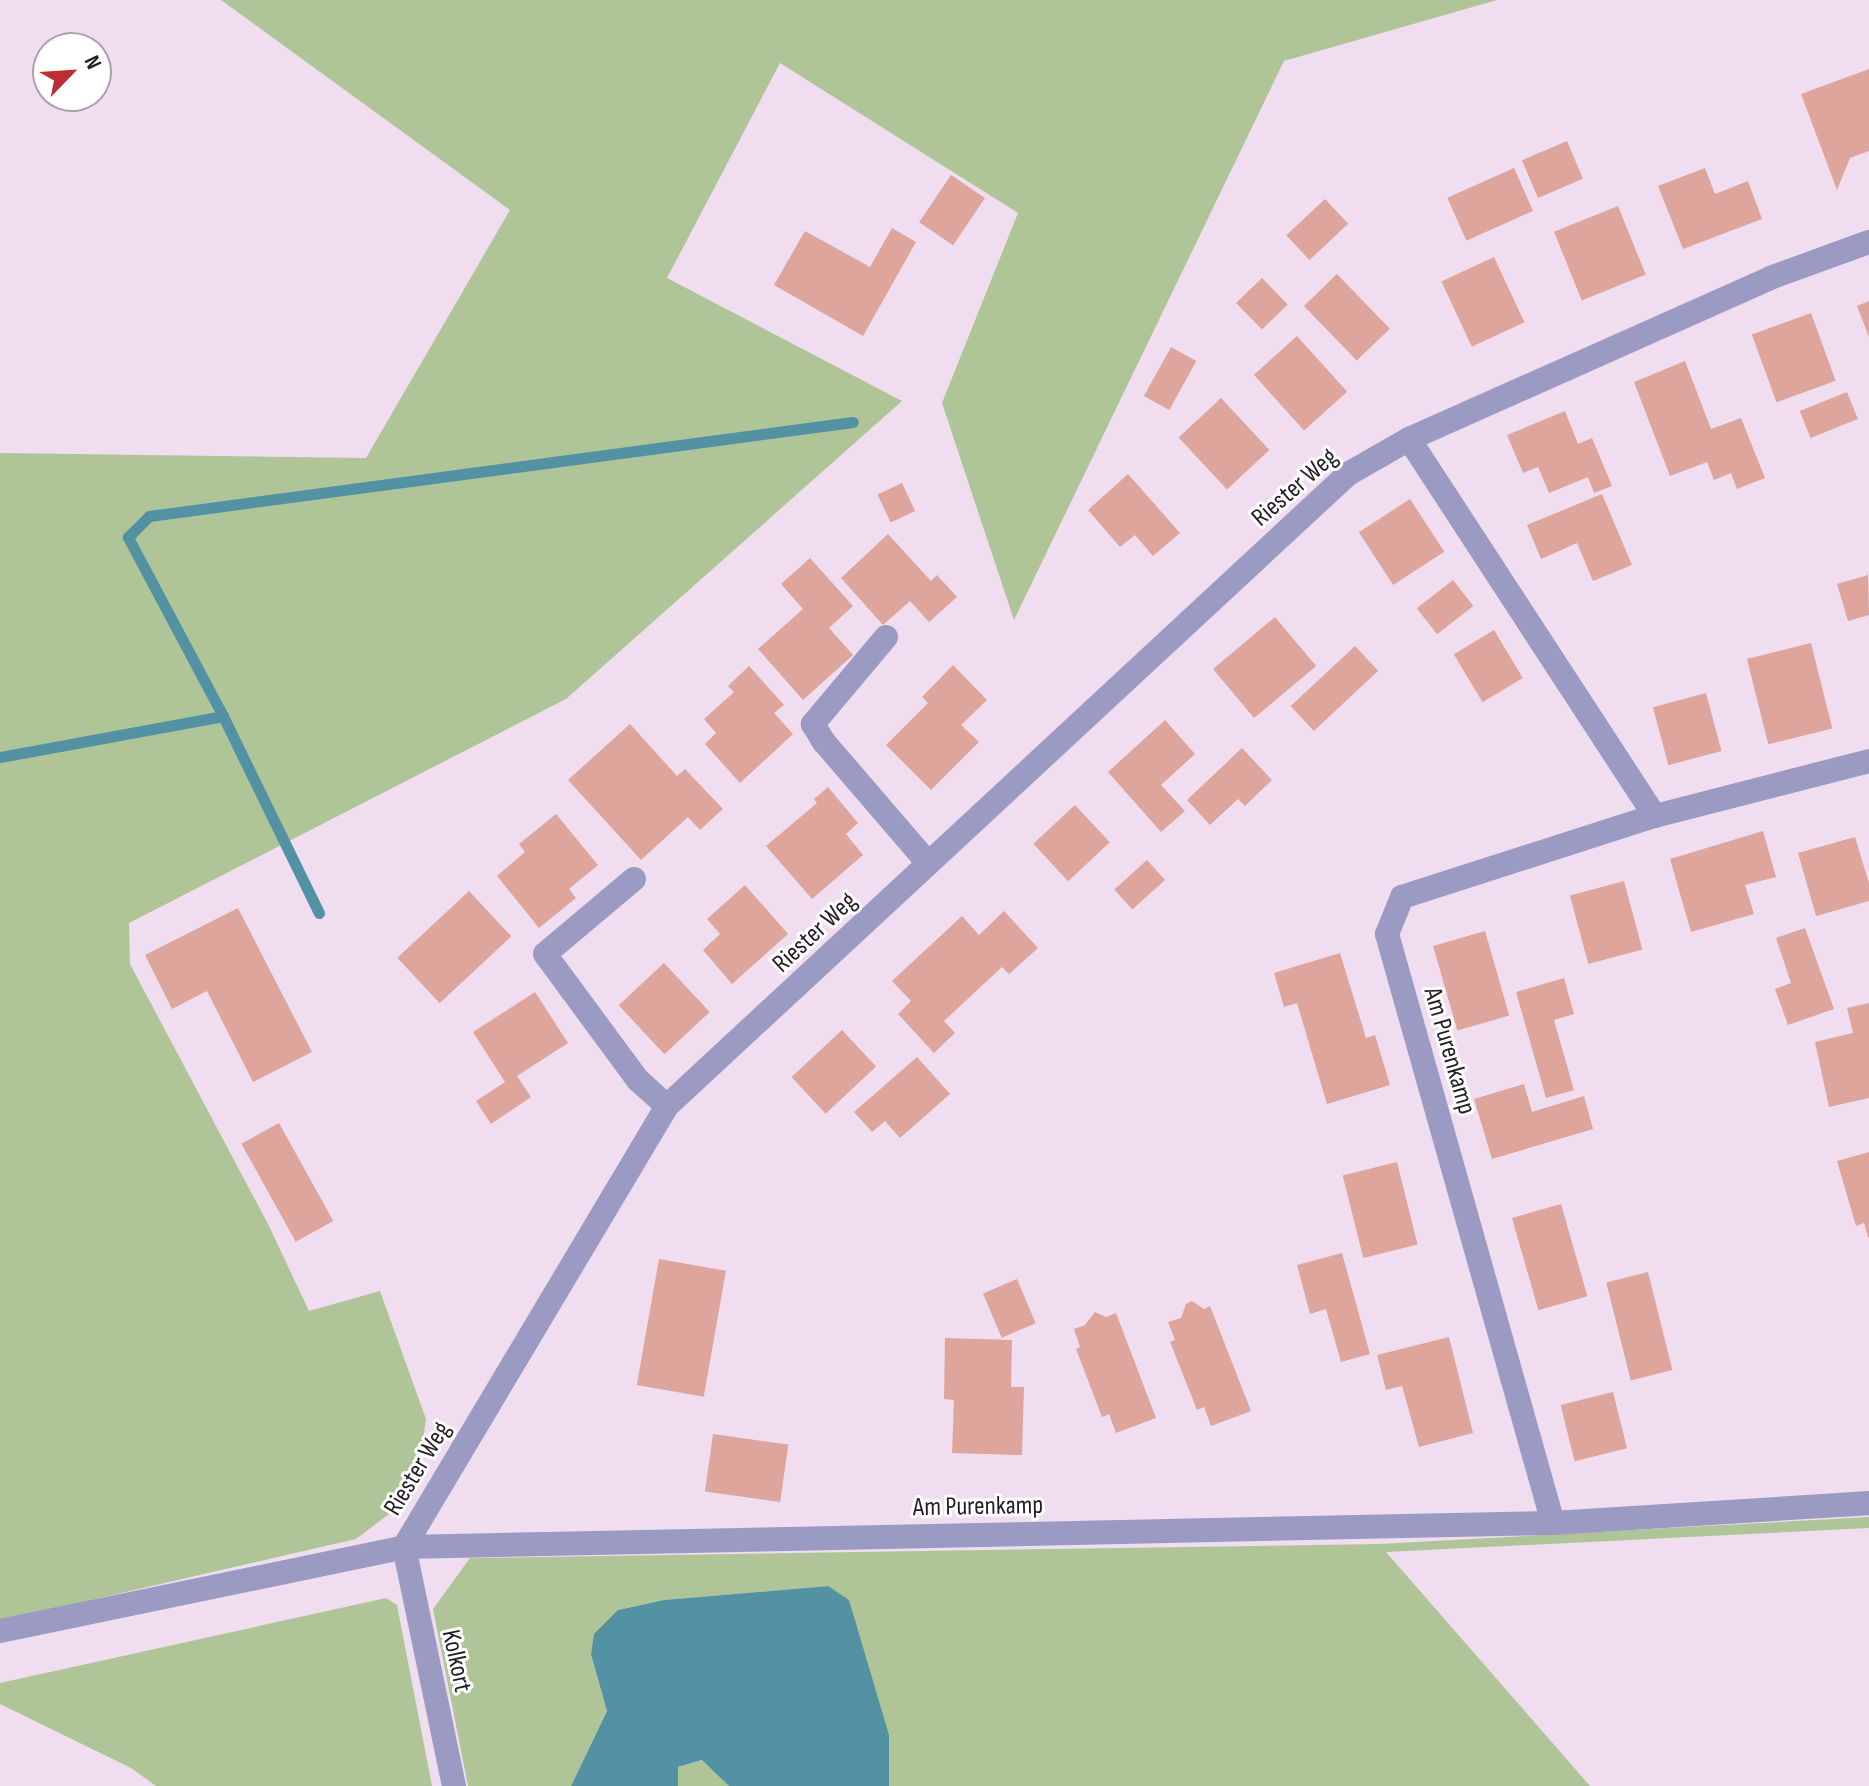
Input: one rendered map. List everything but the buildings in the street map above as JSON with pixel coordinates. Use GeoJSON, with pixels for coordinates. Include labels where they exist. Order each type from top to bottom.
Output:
{"type":"FeatureCollection","features":[{"type":"Feature","properties":{"kind":"street","name":"Riester Weg"},"geometry":{"type":"LineString","coordinates":[[0,1631],[404,1547],[667,1106],[848,942],[928,863],[1348,474],[1409,439],[1770,278],[1869,242]]}},
{"type":"Feature","properties":{"kind":"street"},"geometry":{"type":"LineString","coordinates":[[1409,439],[1655,816]]}},
{"type":"Feature","properties":{"kind":"street"},"geometry":{"type":"LineString","coordinates":[[886,637],[813,724],[824,742],[928,863]]}},
{"type":"Feature","properties":{"kind":"street","name":"Am Purenkamp"},"geometry":{"type":"LineString","coordinates":[[1553,1523],[1387,934],[1402,897],[1655,816],[1869,761]]}},
{"type":"Feature","properties":{"kind":"street"},"geometry":{"type":"LineString","coordinates":[[634,879],[545,954],[638,1080],[667,1106]]}},
{"type":"Feature","properties":{"kind":"street","name":"Am Purenkamp"},"geometry":{"type":"LineString","coordinates":[[404,1547],[1553,1523],[1869,1503]]}},
{"type":"Feature","properties":{"kind":"street","name":"Kolkort"},"geometry":{"type":"LineString","coordinates":[[404,1547],[454,1786]]}},
{"type":"Feature","properties":{"kind":"green space"},"geometry":{"type":"Polygon","coordinates":[[[221,0],[1497,0],[1284,61],[1014,620],[942,403],[1018,213],[780,63],[667,278],[902,401],[566,699],[129,923],[130,964],[268,1224],[309,1311],[380,1291],[426,1419],[421,1453],[405,1502],[356,1539],[0,1621],[0,453],[366,458],[510,210],[221,0]]]}},
{"type":"Feature","properties":{"kind":"green space"},"geometry":{"type":"Polygon","coordinates":[[[1869,1517],[1869,1528],[1386,1552],[1590,1786],[889,1786],[889,1735],[828,1586],[664,1600],[618,1610],[591,1656],[607,1711],[571,1786],[468,1786],[433,1609],[470,1558],[1379,1544],[1869,1517]]]}},
{"type":"Feature","properties":{"kind":"green space"},"geometry":{"type":"Polygon","coordinates":[[[386,1598],[397,1605],[432,1786],[156,1786],[131,1768],[0,1704],[0,1683],[386,1598]]]}},
{"type":"Feature","properties":{"kind":"green space"},"geometry":{"type":"Polygon","coordinates":[[[703,1760],[729,1786],[678,1786],[678,1767],[703,1760]]]}},
{"type":"Feature","properties":{"kind":"water"},"geometry":{"type":"Polygon","coordinates":[[[828,1586],[849,1600],[889,1735],[889,1786],[729,1786],[702,1760],[678,1767],[678,1786],[571,1786],[607,1711],[591,1655],[594,1634],[618,1610],[664,1600],[828,1586]]]}},
{"type":"Feature","properties":{"kind":"waterway"},"geometry":{"type":"LineString","coordinates":[[319,913],[223,716],[128,537],[149,516],[853,422]]}},
{"type":"Feature","properties":{"kind":"waterway"},"geometry":{"type":"LineString","coordinates":[[0,757],[223,716]]}}]}
